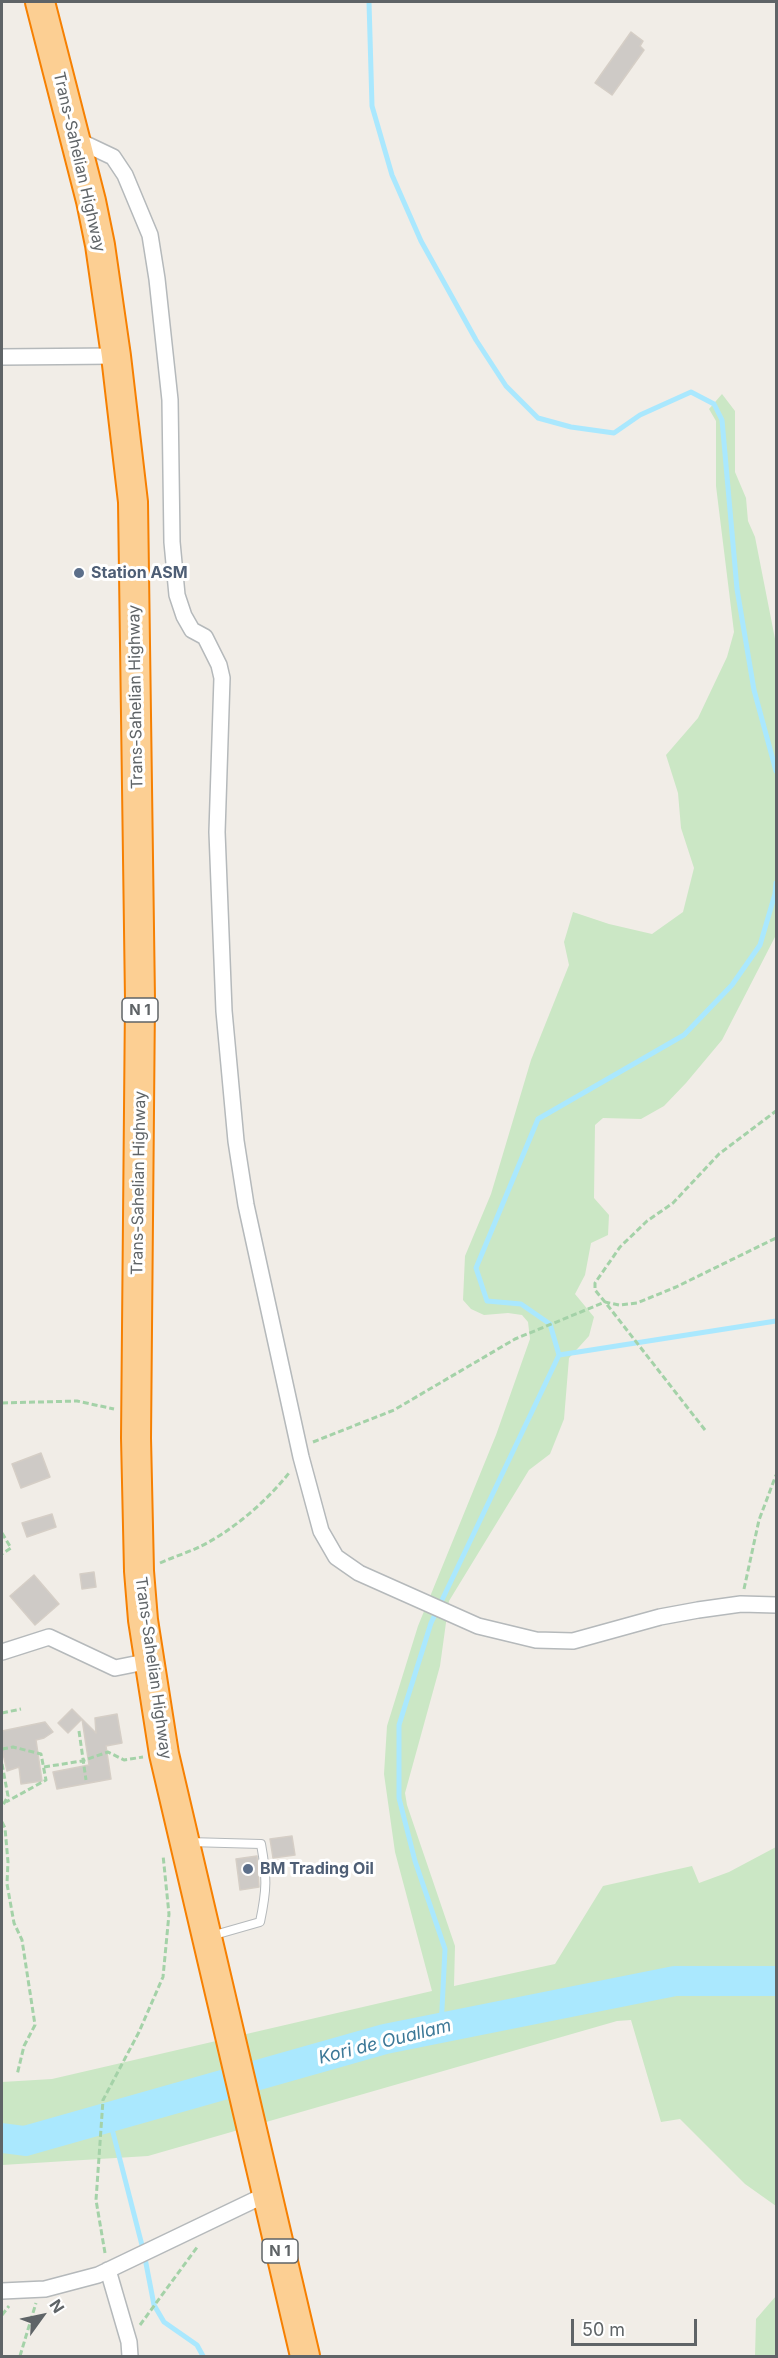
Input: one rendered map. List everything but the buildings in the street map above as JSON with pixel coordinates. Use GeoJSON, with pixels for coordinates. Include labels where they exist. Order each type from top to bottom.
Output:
{"type":"FeatureCollection","features":[{"type":"Feature","properties":{"kind":"highway","name":"Trans-Sahelian Highway"},"geometry":{"type":"LineString","coordinates":[[39,2],[100,245],[133,502],[140,1000],[136,1413],[139,1571],[143,1620],[164,1754],[173,1845],[208,1937],[305,2356]]}},
{"type":"Feature","properties":{"kind":"street"},"geometry":{"type":"LineString","coordinates":[[75,139],[112,157],[126,174],[150,235],[158,279],[170,400],[172,542],[177,595],[184,616],[192,630],[205,637],[219,665],[222,678],[217,832],[224,1011],[236,1141],[246,1205],[301,1457],[321,1531],[336,1557],[359,1573],[478,1626],[536,1640],[573,1641],[660,1617],[741,1604],[777,1605]]}},
{"type":"Feature","properties":{"kind":"street"},"geometry":{"type":"LineString","coordinates":[[2,357],[116,356]]}},
{"type":"Feature","properties":{"kind":"street"},"geometry":{"type":"LineString","coordinates":[[2,1652],[49,1637],[115,1668],[150,1661]]}},
{"type":"Feature","properties":{"kind":"street"},"geometry":{"type":"LineString","coordinates":[[2,2291],[40,2289],[98,2275],[267,2194]]}},
{"type":"Feature","properties":{"kind":"street"},"geometry":{"type":"LineString","coordinates":[[108,2270],[129,2349]]}},
{"type":"Feature","properties":{"kind":"lane"},"geometry":{"type":"LineString","coordinates":[[173,1845],[261,1845],[267,1876],[267,1892],[260,1922],[208,1937]]}},
{"type":"Feature","properties":{"kind":"path"},"geometry":{"type":"LineString","coordinates":[[705,1430],[604,1302],[596,1290],[595,1283],[620,1247],[647,1221],[674,1203],[719,1154],[777,1112]]}},
{"type":"Feature","properties":{"kind":"path"},"geometry":{"type":"LineString","coordinates":[[139,1571],[201,1546],[248,1515],[280,1485],[312,1443],[394,1410],[515,1339],[604,1302],[619,1305],[637,1303],[676,1287],[777,1238]]}},
{"type":"Feature","properties":{"kind":"path"},"geometry":{"type":"LineString","coordinates":[[2,1403],[77,1401],[136,1413]]}},
{"type":"Feature","properties":{"kind":"path"},"geometry":{"type":"LineString","coordinates":[[741,1604],[756,1530],[777,1476]]}},
{"type":"Feature","properties":{"kind":"path"},"geometry":{"type":"LineString","coordinates":[[2,1533],[11,1548],[2,1554]]}},
{"type":"Feature","properties":{"kind":"path"},"geometry":{"type":"LineString","coordinates":[[2,1713],[21,1709]]}},
{"type":"Feature","properties":{"kind":"path"},"geometry":{"type":"LineString","coordinates":[[79,1731],[86,1780]]}},
{"type":"Feature","properties":{"kind":"path"},"geometry":{"type":"LineString","coordinates":[[2,1749],[13,1747],[41,1754],[46,1780],[6,1802],[2,1807]]}},
{"type":"Feature","properties":{"kind":"path"},"geometry":{"type":"LineString","coordinates":[[44,1767],[82,1761],[108,1752],[124,1760],[164,1754]]}},
{"type":"Feature","properties":{"kind":"path"},"geometry":{"type":"LineString","coordinates":[[2,1764],[6,1802]]}},
{"type":"Feature","properties":{"kind":"path"},"geometry":{"type":"LineString","coordinates":[[2,1822],[5,1828],[7,1851],[7,1884],[14,1923],[22,1940],[35,2025],[24,2046],[17,2074]]}},
{"type":"Feature","properties":{"kind":"path"},"geometry":{"type":"LineString","coordinates":[[108,2270],[96,2200],[103,2100],[140,2032],[163,1977],[173,1845]]}},
{"type":"Feature","properties":{"kind":"path"},"geometry":{"type":"LineString","coordinates":[[129,2349],[201,2242]]}},
{"type":"Feature","properties":{"kind":"path"},"geometry":{"type":"LineString","coordinates":[[20,2356],[40,2289]]}},
{"type":"Feature","properties":{"kind":"green space"},"geometry":{"type":"Polygon","coordinates":[[[722,394],[735,411],[735,472],[746,498],[748,521],[755,537],[776,644],[776,935],[722,1040],[686,1083],[664,1106],[641,1119],[603,1118],[595,1125],[594,1198],[609,1215],[608,1235],[591,1243],[585,1275],[575,1294],[594,1317],[589,1336],[569,1358],[564,1419],[550,1454],[529,1470],[449,1601],[440,1666],[405,1793],[407,1805],[455,1946],[454,1986],[555,1964],[603,1886],[692,1866],[699,1883],[729,1872],[776,1847],[776,2206],[745,2184],[680,2119],[661,2122],[631,2020],[617,2021],[148,2156],[2,2165],[2,2082],[52,2079],[432,1991],[395,1852],[384,1774],[387,1726],[418,1626],[496,1435],[530,1339],[528,1322],[522,1315],[508,1313],[484,1315],[471,1309],[463,1300],[465,1256],[491,1194],[531,1060],[569,965],[564,942],[573,912],[609,924],[652,934],[683,912],[694,868],[681,828],[678,793],[666,755],[698,718],[727,657],[734,632],[716,486],[716,421],[709,409],[722,394]]]}},
{"type":"Feature","properties":{"kind":"green space"},"geometry":{"type":"Polygon","coordinates":[[[776,2296],[776,2356],[755,2356],[756,2319],[776,2296]]]}},
{"type":"Feature","properties":{"kind":"waterway"},"geometry":{"type":"LineString","coordinates":[[369,2],[372,106],[392,175],[421,241],[476,340],[506,386],[538,418],[571,427],[614,433],[640,415],[691,392],[714,404],[722,420],[737,589],[754,690],[776,771]]}},
{"type":"Feature","properties":{"kind":"waterway"},"geometry":{"type":"LineString","coordinates":[[441,2029],[445,1949],[415,1861],[399,1798],[399,1725],[431,1623],[559,1355],[550,1324],[521,1304],[487,1301],[476,1268],[538,1119],[684,1035],[732,985],[760,945],[776,883]]}},
{"type":"Feature","properties":{"kind":"waterway"},"geometry":{"type":"LineString","coordinates":[[559,1355],[776,1321]]}},
{"type":"Feature","properties":{"kind":"waterway","name":"Kori de Ouallam"},"geometry":{"type":"LineString","coordinates":[[2,2138],[25,2141],[385,2039],[675,1981],[776,1981]]}},
{"type":"Feature","properties":{"kind":"waterway"},"geometry":{"type":"LineString","coordinates":[[109,2117],[144,2253],[154,2305],[164,2322],[197,2345],[203,2356]]}},
{"type":"Feature","properties":{"kind":"place","name":"Station ASM"},"geometry":{"type":"Point","coordinates":[79,573]}},
{"type":"Feature","properties":{"kind":"place","name":"BM Trading Oil"},"geometry":{"type":"Point","coordinates":[248,1869]}}]}
